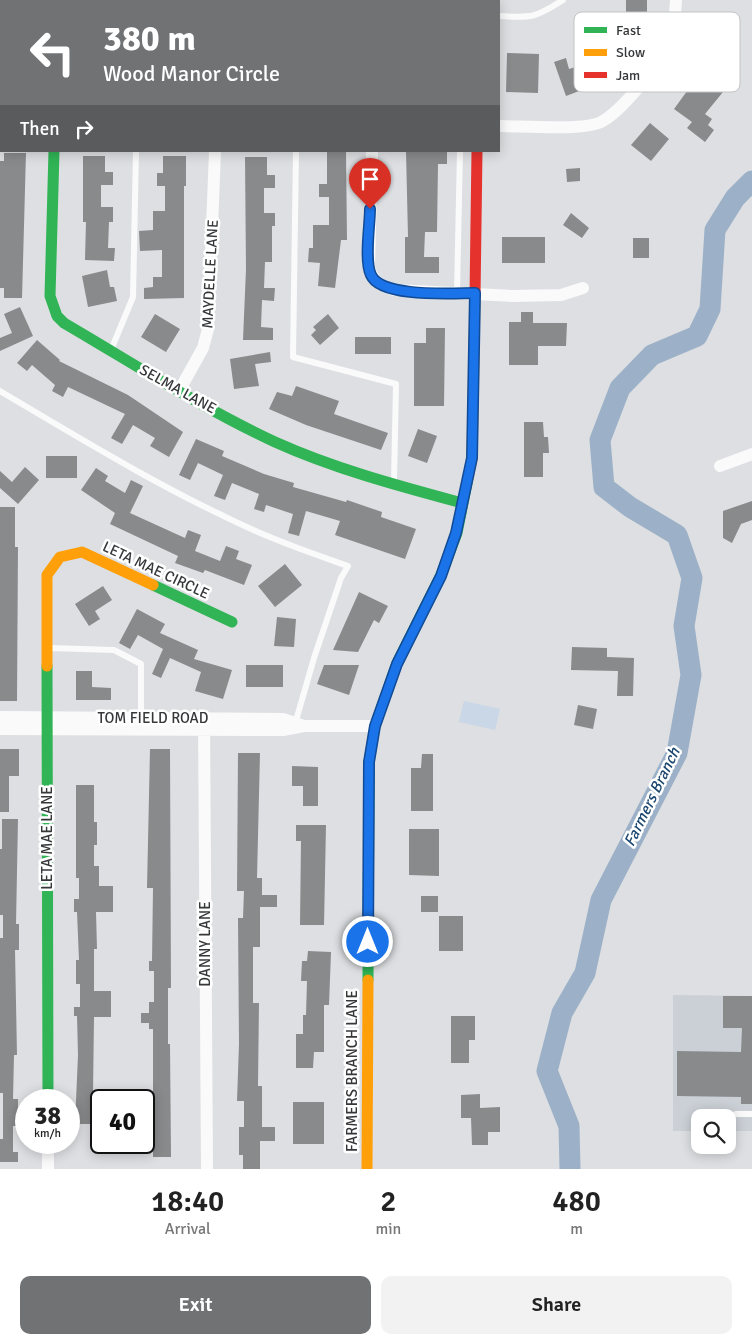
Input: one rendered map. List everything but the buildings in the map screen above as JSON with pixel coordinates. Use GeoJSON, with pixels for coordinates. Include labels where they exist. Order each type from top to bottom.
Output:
{"type":"FeatureCollection","features":[{"type":"Feature","properties":{"kind":"street"},"geometry":{"type":"LineString","coordinates":[[500,126],[574,126],[600,122],[620,108],[633,92]]}},
{"type":"Feature","properties":{"kind":"street","name":"SELMA LANE"},"geometry":{"type":"LineString","coordinates":[[54,152],[50,296],[56,316],[64,323],[179,391],[253,431],[330,463],[394,485],[462,503]]}},
{"type":"Feature","properties":{"kind":"street","name":"MAYDELLE LANE"},"geometry":{"type":"LineString","coordinates":[[179,391],[203,348],[208,329],[215,152]]}},
{"type":"Feature","properties":{"kind":"street"},"geometry":{"type":"LineString","coordinates":[[372,152],[369,267],[371,276],[380,285],[394,290],[561,295],[583,288]]}},
{"type":"Feature","properties":{"kind":"street","name":"FARMERS BRANCH LANE"},"geometry":{"type":"LineString","coordinates":[[367,1169],[369,762],[375,726],[397,664],[441,576],[456,533],[472,458],[476,152]]}},
{"type":"Feature","properties":{"kind":"street"},"geometry":{"type":"LineString","coordinates":[[720,466],[752,454]]}},
{"type":"Feature","properties":{"kind":"street","name":"LETA MAE CIRCLE"},"geometry":{"type":"LineString","coordinates":[[46,575],[53,562],[68,553],[82,552],[232,622]]}},
{"type":"Feature","properties":{"kind":"street","name":"LETA MAE LANE"},"geometry":{"type":"LineString","coordinates":[[46,575],[48,1089]]}},
{"type":"Feature","properties":{"kind":"street","name":"TOM FIELD ROAD"},"geometry":{"type":"LineString","coordinates":[[0,717],[47,723],[204,724],[284,730],[298,725],[375,726]]}},
{"type":"Feature","properties":{"kind":"street","name":"TOM FIELD ROAD"},"geometry":{"type":"LineString","coordinates":[[0,729],[47,723]]}},
{"type":"Feature","properties":{"kind":"street","name":"DANNY LANE"},"geometry":{"type":"LineString","coordinates":[[204,724],[207,1169]]}},
{"type":"Feature","properties":{"kind":"street"},"geometry":{"type":"LineString","coordinates":[[48,1154],[48,1169]]}},
{"type":"Feature","properties":{"kind":"lane"},"geometry":{"type":"LineString","coordinates":[[500,16],[520,18],[540,15],[562,0]]}},
{"type":"Feature","properties":{"kind":"lane"},"geometry":{"type":"LineString","coordinates":[[111,351],[134,297],[136,152]]}},
{"type":"Feature","properties":{"kind":"lane"},"geometry":{"type":"LineString","coordinates":[[296,152],[293,357],[396,384],[394,485]]}},
{"type":"Feature","properties":{"kind":"lane"},"geometry":{"type":"LineString","coordinates":[[457,293],[460,152]]}},
{"type":"Feature","properties":{"kind":"lane"},"geometry":{"type":"LineString","coordinates":[[0,391],[61,429],[211,510],[289,545],[348,566],[341,578],[314,658],[298,725]]}},
{"type":"Feature","properties":{"kind":"lane"},"geometry":{"type":"LineString","coordinates":[[47,648],[114,650],[141,664],[141,724]]}},
{"type":"Feature","properties":{"kind":"lane"},"geometry":{"type":"LineString","coordinates":[[736,1114],[752,1114]]}},
{"type":"Feature","properties":{"kind":"shaded area"},"geometry":{"type":"Polygon","coordinates":[[[464,701],[500,709],[495,730],[459,722],[464,701]]]}},
{"type":"Feature","properties":{"kind":"shaded area"},"geometry":{"type":"Polygon","coordinates":[[[673,995],[752,996],[752,1131],[736,1131],[736,1109],[691,1109],[691,1131],[673,1131],[673,995]]]}},
{"type":"Feature","properties":{"kind":"waterway","name":"Farmers Branch"},"geometry":{"type":"LineString","coordinates":[[570,1169],[569,1126],[547,1071],[562,1013],[585,973],[601,900],[677,753],[691,675],[684,626],[692,578],[677,535],[630,507],[604,487],[600,440],[620,388],[652,355],[697,336],[710,309],[715,230],[735,198],[752,181]]}},
{"type":"Feature","properties":{"kind":"traffic: fast"},"geometry":{"type":"LineString","coordinates":[[54,152],[50,296],[57,316],[64,323],[195,400],[275,442],[344,469],[462,503]]}},
{"type":"Feature","properties":{"kind":"traffic: fast"},"geometry":{"type":"LineString","coordinates":[[368,980],[369,762],[375,726],[397,663],[441,575],[457,533],[467,483]]}},
{"type":"Feature","properties":{"kind":"traffic: fast"},"geometry":{"type":"LineString","coordinates":[[153,585],[232,622]]}},
{"type":"Feature","properties":{"kind":"traffic: fast"},"geometry":{"type":"LineString","coordinates":[[47,666],[48,1089]]}},
{"type":"Feature","properties":{"kind":"traffic: slow"},"geometry":{"type":"LineString","coordinates":[[467,483],[472,459],[475,297]]}},
{"type":"Feature","properties":{"kind":"traffic: slow"},"geometry":{"type":"LineString","coordinates":[[47,666],[47,575],[60,557],[82,552],[153,585]]}},
{"type":"Feature","properties":{"kind":"traffic: slow"},"geometry":{"type":"LineString","coordinates":[[367,1169],[368,980]]}},
{"type":"Feature","properties":{"kind":"traffic: jam"},"geometry":{"type":"LineString","coordinates":[[475,297],[477,152]]}},
{"type":"Feature","properties":{"kind":"route"},"geometry":{"type":"LineString","coordinates":[[368,942],[369,762],[375,726],[384,696],[423,609],[441,576],[456,533],[472,458],[475,293],[394,290],[380,285],[371,276],[369,267],[370,209]]}}]}
